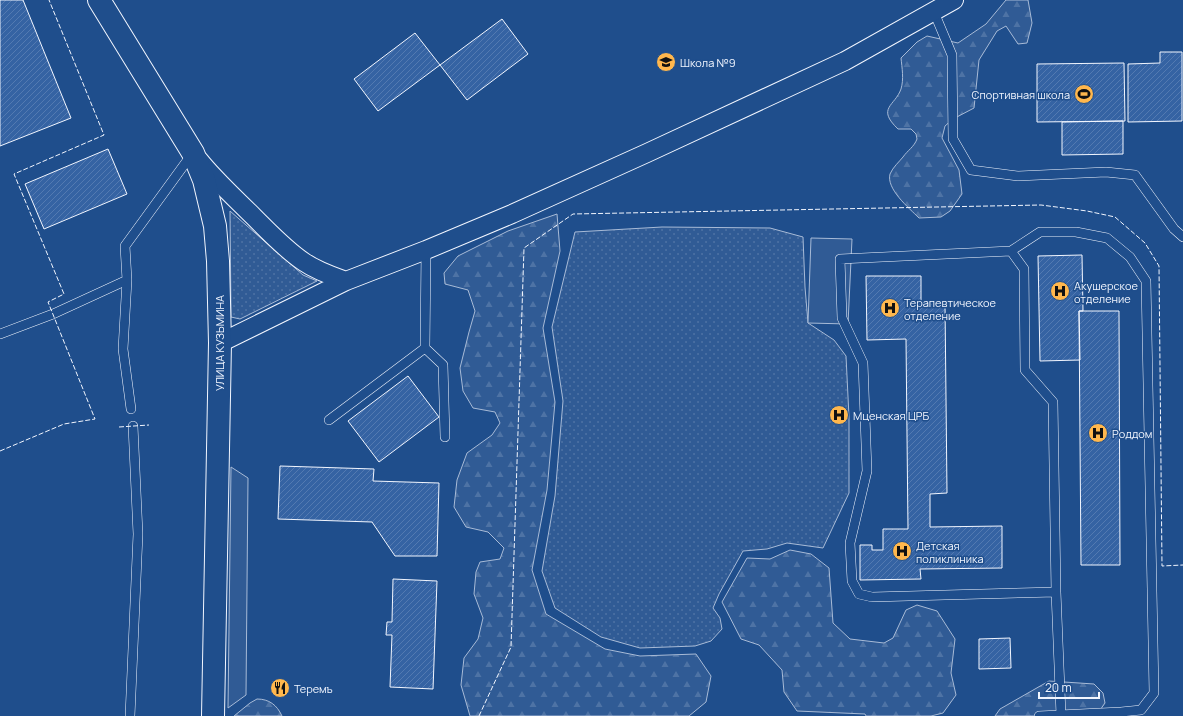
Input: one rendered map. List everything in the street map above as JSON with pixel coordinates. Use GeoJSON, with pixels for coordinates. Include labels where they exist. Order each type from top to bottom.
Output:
{"type":"FeatureCollection","features":[{"type":"Feature","properties":{"kind":"main road","name":"УЛИЦА КУЗЬМИНА"},"geometry":{"type":"LineString","coordinates":[[99,0],[193,153],[204,180],[215,226],[218,261],[220,343],[213,716]]}},
{"type":"Feature","properties":{"kind":"street"},"geometry":{"type":"LineString","coordinates":[[220,343],[346,281],[426,250],[504,217],[652,151],[845,61],[934,6],[954,0]]}},
{"type":"Feature","properties":{"kind":"street"},"geometry":{"type":"LineString","coordinates":[[193,153],[210,174],[290,251],[304,262],[321,272],[346,281]]}},
{"type":"Feature","properties":{"kind":"lane"},"geometry":{"type":"LineString","coordinates":[[934,6],[952,55],[953,140],[971,170],[1018,176],[1106,172],[1135,175],[1174,229],[1183,236]]}},
{"type":"Feature","properties":{"kind":"lane"},"geometry":{"type":"LineString","coordinates":[[131,408],[123,349],[127,280],[125,246],[193,153]]}},
{"type":"Feature","properties":{"kind":"lane"},"geometry":{"type":"LineString","coordinates":[[1039,716],[1141,710],[1154,693],[1146,281],[1130,257],[1107,238],[1076,232],[1040,232],[1012,251],[840,259],[842,318],[863,362],[864,370],[867,471],[850,543],[852,581],[859,594],[872,597],[1056,592]]}},
{"type":"Feature","properties":{"kind":"lane"},"geometry":{"type":"LineString","coordinates":[[426,250],[425,348],[443,365],[445,437]]}},
{"type":"Feature","properties":{"kind":"lane"},"geometry":{"type":"LineString","coordinates":[[1012,251],[1024,269],[1025,370],[1053,402],[1056,592],[1061,715]]}},
{"type":"Feature","properties":{"kind":"lane"},"geometry":{"type":"LineString","coordinates":[[0,334],[53,314],[127,280]]}},
{"type":"Feature","properties":{"kind":"lane"},"geometry":{"type":"LineString","coordinates":[[329,420],[425,348]]}},
{"type":"Feature","properties":{"kind":"lane"},"geometry":{"type":"LineString","coordinates":[[130,716],[138,534],[132,426]]}},
{"type":"Feature","properties":{"kind":"green space"},"geometry":{"type":"Polygon","coordinates":[[[1006,0],[1028,0],[1032,23],[1027,43],[1018,44],[1006,26],[997,31],[979,60],[974,108],[953,119],[945,126],[942,138],[959,170],[962,194],[950,211],[941,217],[919,218],[899,198],[891,186],[890,180],[890,174],[893,169],[913,146],[917,139],[916,134],[911,129],[898,129],[888,116],[889,108],[898,95],[902,85],[901,58],[917,42],[927,36],[958,43],[986,24],[1006,0]]]}},
{"type":"Feature","properties":{"kind":"green space"},"geometry":{"type":"Polygon","coordinates":[[[230,211],[303,275],[317,281],[240,319],[231,317],[230,211]]]}},
{"type":"Feature","properties":{"kind":"green space"},"geometry":{"type":"Polygon","coordinates":[[[557,214],[560,251],[543,328],[555,402],[547,490],[532,570],[546,614],[605,649],[640,656],[696,654],[711,676],[706,702],[689,716],[470,716],[461,685],[464,658],[478,639],[483,618],[474,594],[476,572],[480,562],[500,559],[504,548],[488,532],[466,527],[454,507],[457,480],[467,453],[492,435],[500,423],[495,412],[473,408],[463,391],[460,368],[475,311],[468,290],[445,284],[444,273],[458,256],[508,231],[557,214]]]}},
{"type":"Feature","properties":{"kind":"green space"},"geometry":{"type":"Polygon","coordinates":[[[662,227],[770,228],[803,237],[808,323],[834,340],[846,356],[849,417],[849,493],[823,548],[787,543],[767,549],[743,551],[719,594],[713,608],[720,618],[722,629],[711,641],[695,646],[640,648],[601,637],[555,608],[542,571],[555,496],[563,401],[552,327],[575,232],[662,227]]]}},
{"type":"Feature","properties":{"kind":"green space"},"geometry":{"type":"Polygon","coordinates":[[[790,550],[811,554],[829,568],[833,623],[850,639],[884,643],[893,638],[906,610],[917,605],[937,611],[955,639],[951,673],[956,695],[943,713],[931,716],[866,716],[865,714],[797,711],[784,692],[782,670],[759,645],[741,639],[722,602],[747,558],[770,559],[790,550]]]}},
{"type":"Feature","properties":{"kind":"green space"},"geometry":{"type":"Polygon","coordinates":[[[1049,681],[1094,684],[1103,693],[1105,703],[1098,713],[1093,716],[995,716],[1000,709],[1049,681]]]}},
{"type":"Feature","properties":{"kind":"green space"},"geometry":{"type":"Polygon","coordinates":[[[257,699],[272,703],[282,716],[234,716],[257,699]]]}},
{"type":"Feature","properties":{"kind":"shaded area"},"geometry":{"type":"Polygon","coordinates":[[[811,238],[852,239],[848,324],[808,323],[811,238]]]}},
{"type":"Feature","properties":{"kind":"shaded area"},"geometry":{"type":"Polygon","coordinates":[[[231,467],[248,478],[246,695],[228,708],[231,467]]]}},
{"type":"Feature","properties":{"kind":"building"},"geometry":{"type":"Polygon","coordinates":[[[0,0],[23,0],[71,118],[0,146],[0,0]]]}},
{"type":"Feature","properties":{"kind":"building"},"geometry":{"type":"Polygon","coordinates":[[[502,19],[528,54],[467,100],[440,65],[502,19]]]}},
{"type":"Feature","properties":{"kind":"building"},"geometry":{"type":"Polygon","coordinates":[[[415,33],[440,65],[378,111],[354,79],[415,33]]]}},
{"type":"Feature","properties":{"kind":"building"},"geometry":{"type":"Polygon","coordinates":[[[1160,52],[1182,52],[1182,121],[1128,122],[1128,64],[1160,63],[1160,52]]]}},
{"type":"Feature","properties":{"kind":"building"},"geometry":{"type":"Polygon","coordinates":[[[1124,63],[1125,121],[1037,122],[1037,64],[1124,63]]]}},
{"type":"Feature","properties":{"kind":"building"},"geometry":{"type":"Polygon","coordinates":[[[1123,121],[1123,154],[1062,155],[1062,122],[1123,121]]]}},
{"type":"Feature","properties":{"kind":"building"},"geometry":{"type":"Polygon","coordinates":[[[108,149],[127,194],[44,229],[25,184],[108,149]]]}},
{"type":"Feature","properties":{"kind":"building"},"geometry":{"type":"Polygon","coordinates":[[[1082,255],[1083,311],[1079,311],[1080,360],[1040,361],[1038,256],[1082,255]]]}},
{"type":"Feature","properties":{"kind":"building"},"geometry":{"type":"Polygon","coordinates":[[[866,276],[921,276],[921,305],[945,304],[947,493],[930,494],[930,527],[1002,526],[1002,568],[920,569],[921,579],[860,580],[860,545],[872,545],[872,550],[883,550],[883,529],[908,529],[906,339],[867,340],[866,276]]]}},
{"type":"Feature","properties":{"kind":"building"},"geometry":{"type":"Polygon","coordinates":[[[1079,311],[1119,311],[1120,565],[1081,565],[1079,311]]]}},
{"type":"Feature","properties":{"kind":"building"},"geometry":{"type":"Polygon","coordinates":[[[408,376],[439,417],[379,462],[348,421],[408,376]]]}},
{"type":"Feature","properties":{"kind":"building"},"geometry":{"type":"Polygon","coordinates":[[[280,466],[374,469],[373,481],[439,483],[437,556],[395,556],[372,522],[278,519],[280,466]]]}},
{"type":"Feature","properties":{"kind":"building"},"geometry":{"type":"Polygon","coordinates":[[[393,579],[437,581],[433,689],[390,687],[392,635],[386,635],[387,622],[392,622],[393,579]]]}},
{"type":"Feature","properties":{"kind":"building"},"geometry":{"type":"Polygon","coordinates":[[[1010,638],[1011,668],[979,669],[979,639],[1010,638]]]}},
{"type":"Feature","properties":{"kind":"fence"},"geometry":{"type":"LineString","coordinates":[[0,451],[64,424],[95,419],[48,302],[64,294],[14,174],[104,135],[49,0]]}},
{"type":"Feature","properties":{"kind":"fence"},"geometry":{"type":"LineString","coordinates":[[479,716],[511,647],[524,248],[573,214],[1041,205],[1087,211],[1115,217],[1145,243],[1159,266],[1162,566],[1183,565]]}},
{"type":"Feature","properties":{"kind":"fence"},"geometry":{"type":"LineString","coordinates":[[119,427],[149,425]]}},
{"type":"Feature","properties":{"kind":"place","name":"Школа №9"},"geometry":{"type":"Point","coordinates":[666,62]}},
{"type":"Feature","properties":{"kind":"place","name":"Спортивная школа"},"geometry":{"type":"Point","coordinates":[1084,94]}},
{"type":"Feature","properties":{"kind":"place","name":"Акушерское отделение"},"geometry":{"type":"Point","coordinates":[1060,291]}},
{"type":"Feature","properties":{"kind":"place","name":"Терапевтическое отделение"},"geometry":{"type":"Point","coordinates":[890,308]}},
{"type":"Feature","properties":{"kind":"place","name":"Мценская ЦРБ"},"geometry":{"type":"Point","coordinates":[839,415]}},
{"type":"Feature","properties":{"kind":"place","name":"Роддом"},"geometry":{"type":"Point","coordinates":[1098,433]}},
{"type":"Feature","properties":{"kind":"place","name":"Детская поликлиника"},"geometry":{"type":"Point","coordinates":[902,551]}},
{"type":"Feature","properties":{"kind":"place","name":"Теремъ"},"geometry":{"type":"Point","coordinates":[280,688]}}]}
